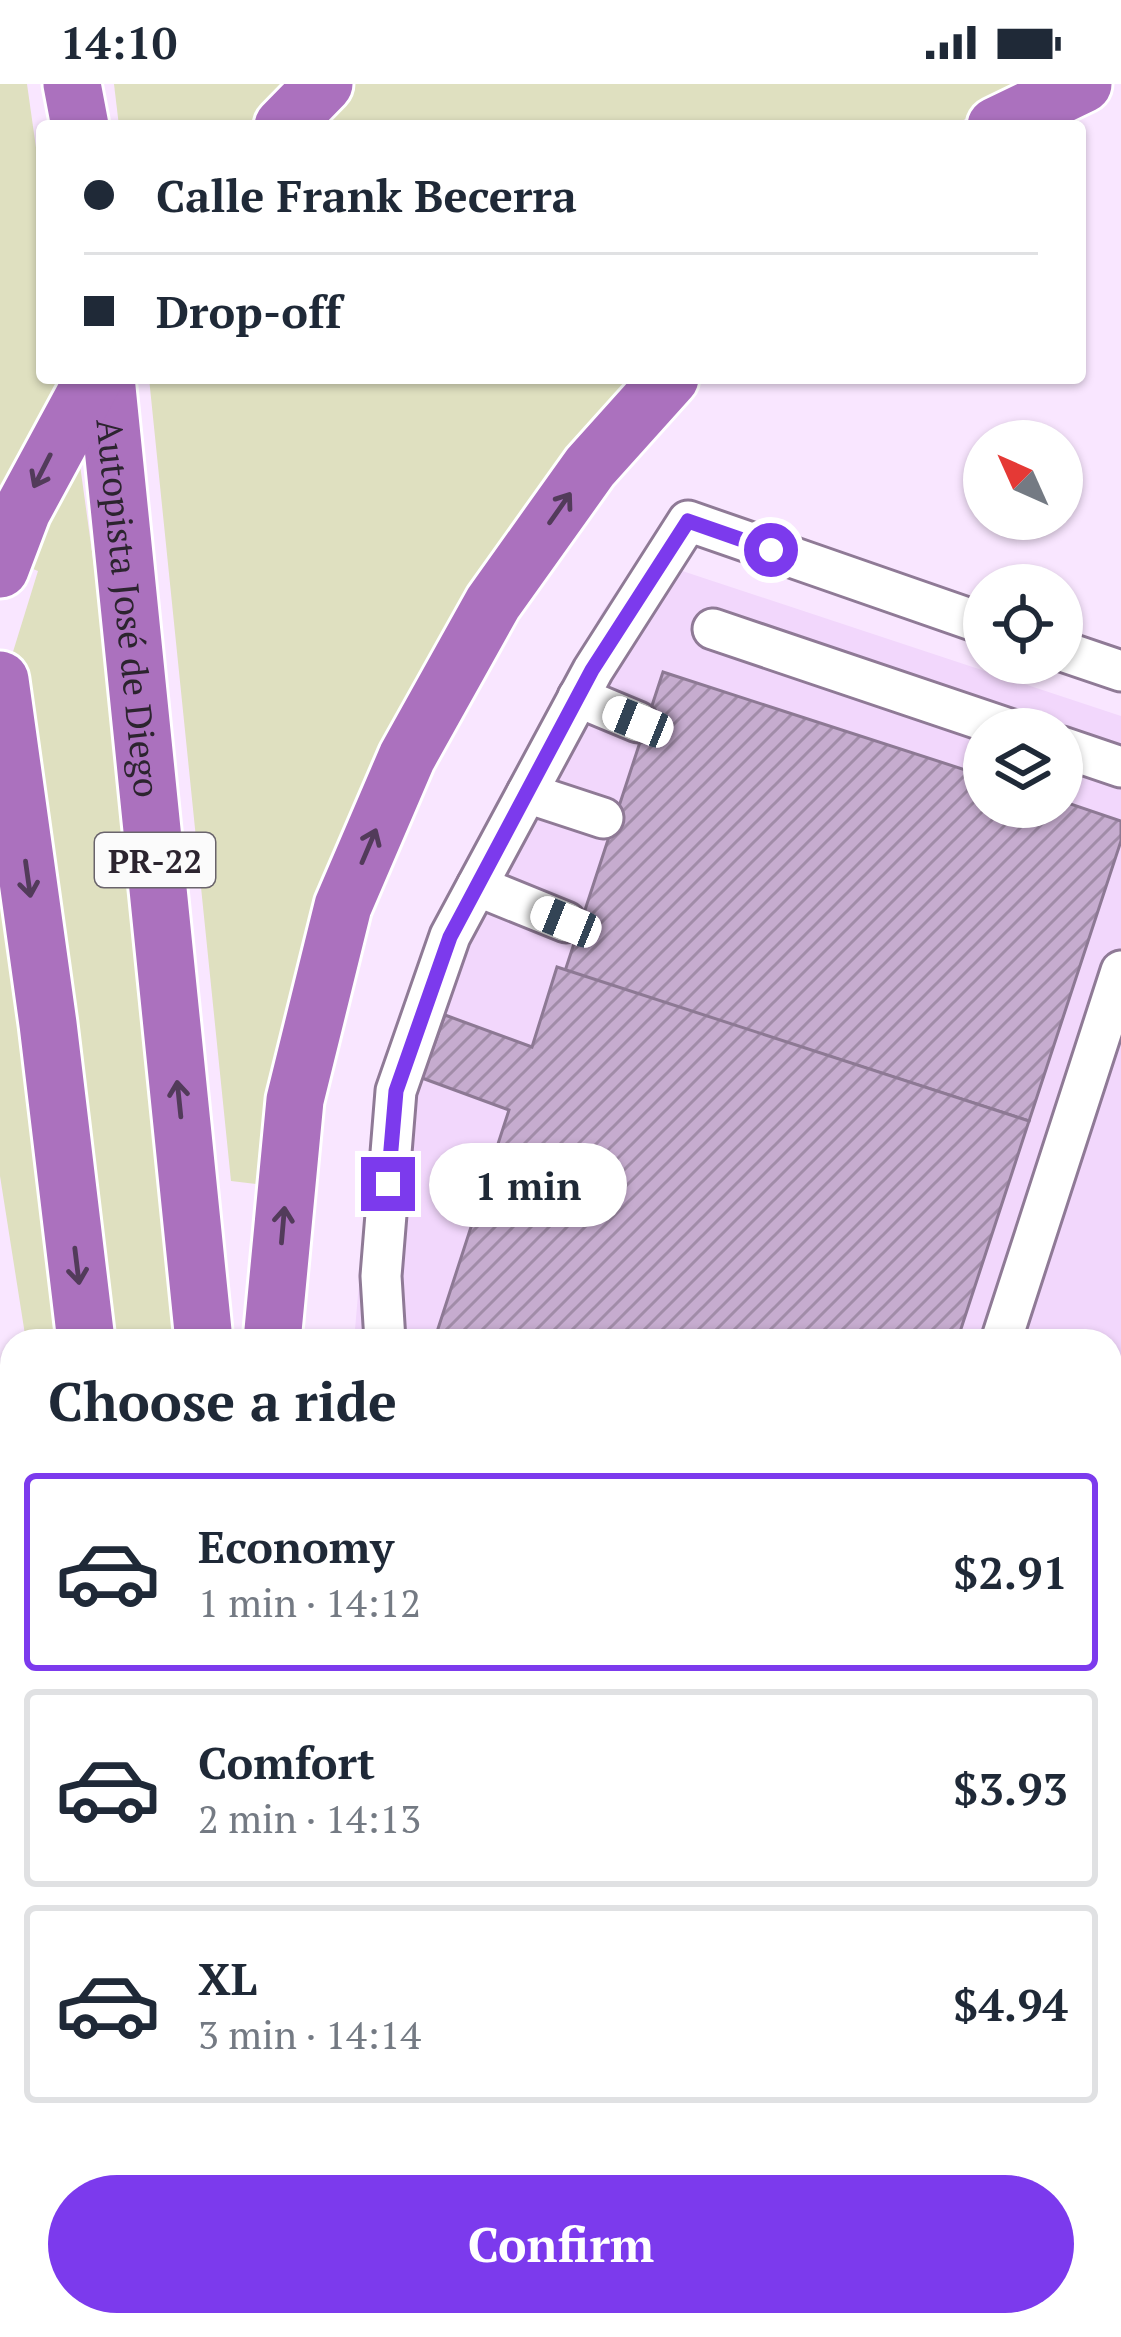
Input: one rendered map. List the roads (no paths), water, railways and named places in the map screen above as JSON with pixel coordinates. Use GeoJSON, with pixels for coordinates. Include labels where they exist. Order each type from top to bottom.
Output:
{"type":"FeatureCollection","features":[{"type":"Feature","properties":{"kind":"highway"},"geometry":{"type":"LineString","coordinates":[[72,84],[79,120]]}},
{"type":"Feature","properties":{"kind":"highway"},"geometry":{"type":"LineString","coordinates":[[1008,120],[1083,84]]}},
{"type":"Feature","properties":{"kind":"highway"},"geometry":{"type":"LineString","coordinates":[[0,569],[22,511],[91,384]]}},
{"type":"Feature","properties":{"kind":"highway","name":"Autopista José de Diego"},"geometry":{"type":"LineString","coordinates":[[107,384],[203,1329]]}},
{"type":"Feature","properties":{"kind":"highway"},"geometry":{"type":"LineString","coordinates":[[273,1329],[295,1100],[344,906],[407,757],[493,603],[590,466],[665,384]]}},
{"type":"Feature","properties":{"kind":"highway"},"geometry":{"type":"LineString","coordinates":[[0,680],[85,1329]]}},
{"type":"Feature","properties":{"kind":"street"},"geometry":{"type":"LineString","coordinates":[[384,1329],[381,1276],[396,1091],[450,937],[578,697],[688,521],[963,617]]}},
{"type":"Feature","properties":{"kind":"street"},"geometry":{"type":"LineString","coordinates":[[712,629],[963,714]]}},
{"type":"Feature","properties":{"kind":"street"},"geometry":{"type":"LineString","coordinates":[[1083,658],[1121,671]]}},
{"type":"Feature","properties":{"kind":"street"},"geometry":{"type":"LineString","coordinates":[[578,697],[638,722]]}},
{"type":"Feature","properties":{"kind":"street"},"geometry":{"type":"LineString","coordinates":[[1083,754],[1121,767]]}},
{"type":"Feature","properties":{"kind":"street"},"geometry":{"type":"LineString","coordinates":[[527,793],[603,818]]}},
{"type":"Feature","properties":{"kind":"street"},"geometry":{"type":"LineString","coordinates":[[477,886],[566,922]]}},
{"type":"Feature","properties":{"kind":"street"},"geometry":{"type":"LineString","coordinates":[[1005,1329],[1121,971]]}}]}
